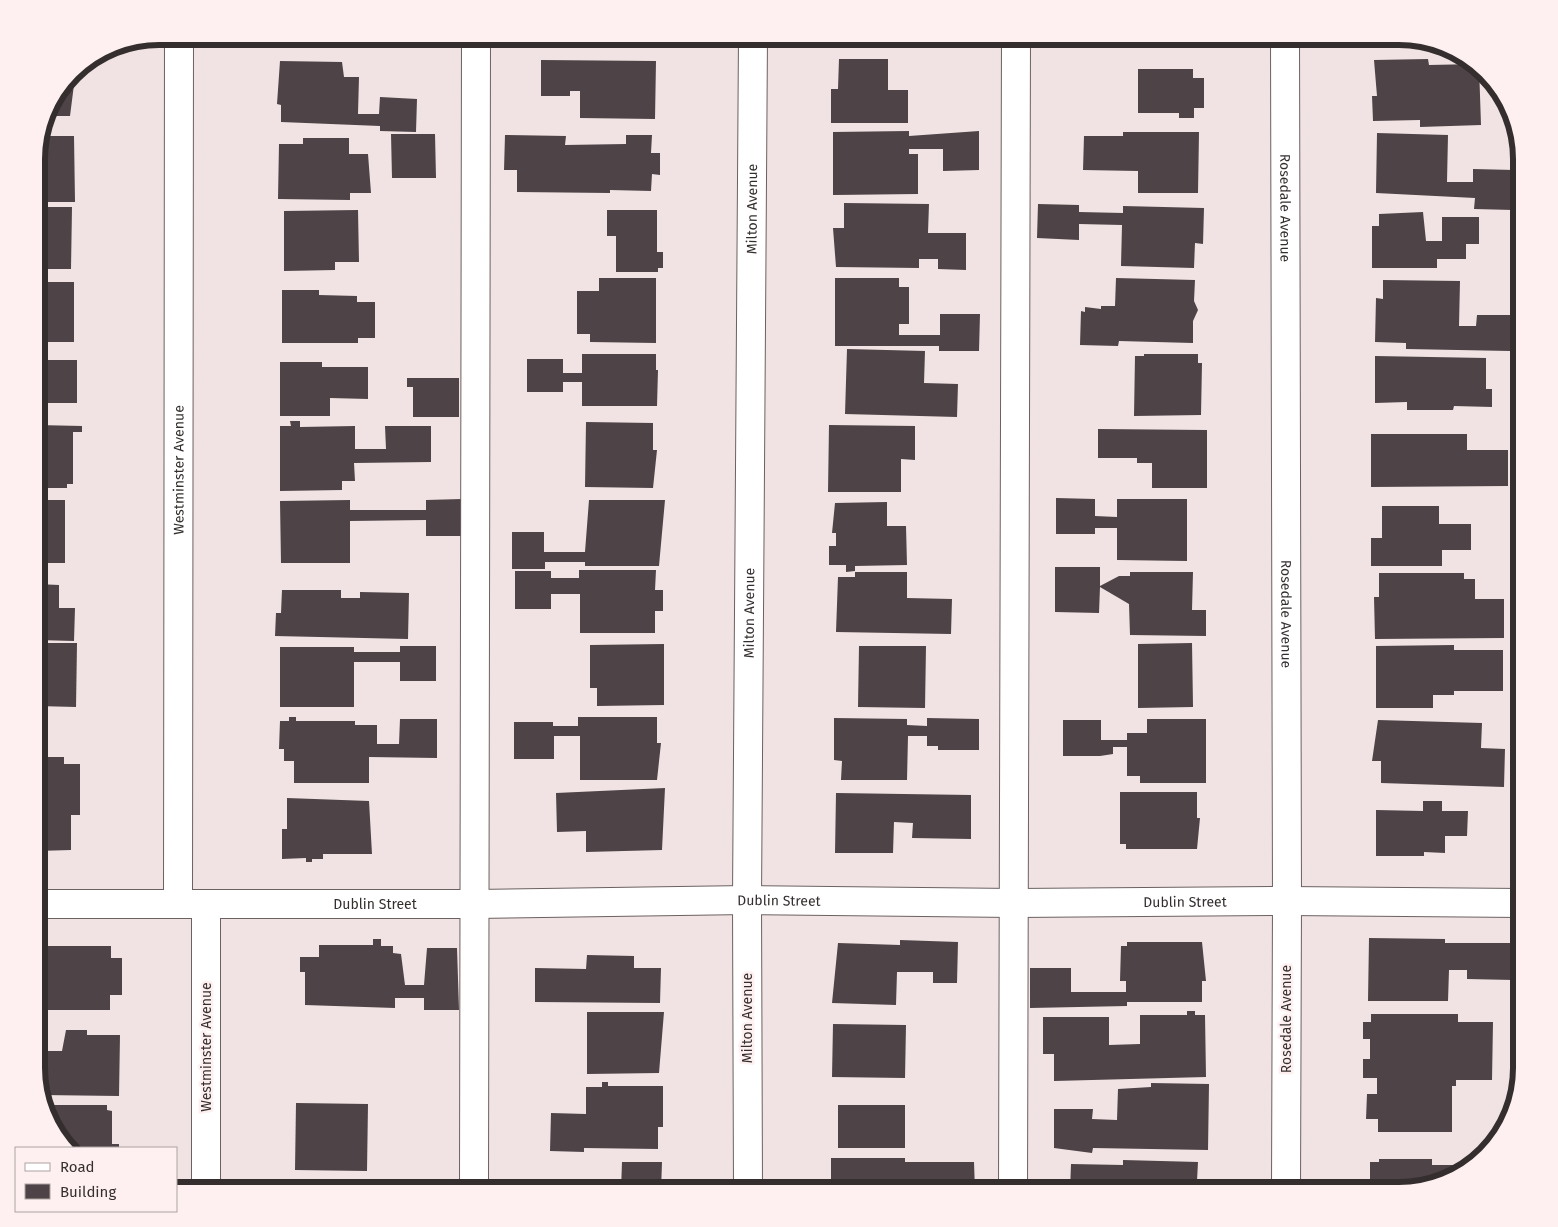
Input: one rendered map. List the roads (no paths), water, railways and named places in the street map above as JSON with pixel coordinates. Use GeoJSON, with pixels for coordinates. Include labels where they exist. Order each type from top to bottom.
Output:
{"type":"FeatureCollection","features":[{"type":"Feature","properties":{"kind":"street","name":"Westminster Avenue"},"geometry":{"type":"LineString","coordinates":[[178,904],[179,45]]}},
{"type":"Feature","properties":{"kind":"street"},"geometry":{"type":"LineString","coordinates":[[474,1182],[476,45]]}},
{"type":"Feature","properties":{"kind":"street","name":"Milton Avenue"},"geometry":{"type":"LineString","coordinates":[[748,1182],[747,900],[753,45]]}},
{"type":"Feature","properties":{"kind":"street"},"geometry":{"type":"LineString","coordinates":[[1013,1182],[1016,45]]}},
{"type":"Feature","properties":{"kind":"street","name":"Rosedale Avenue"},"geometry":{"type":"LineString","coordinates":[[1286,45],[1286,1182]]}},
{"type":"Feature","properties":{"kind":"street","name":"Dublin Street"},"geometry":{"type":"LineString","coordinates":[[45,904],[474,904],[747,900],[1014,903],[1287,901],[1513,903]]}},
{"type":"Feature","properties":{"kind":"street","name":"Westminster Avenue"},"geometry":{"type":"LineString","coordinates":[[206,904],[206,1182]]}}]}
